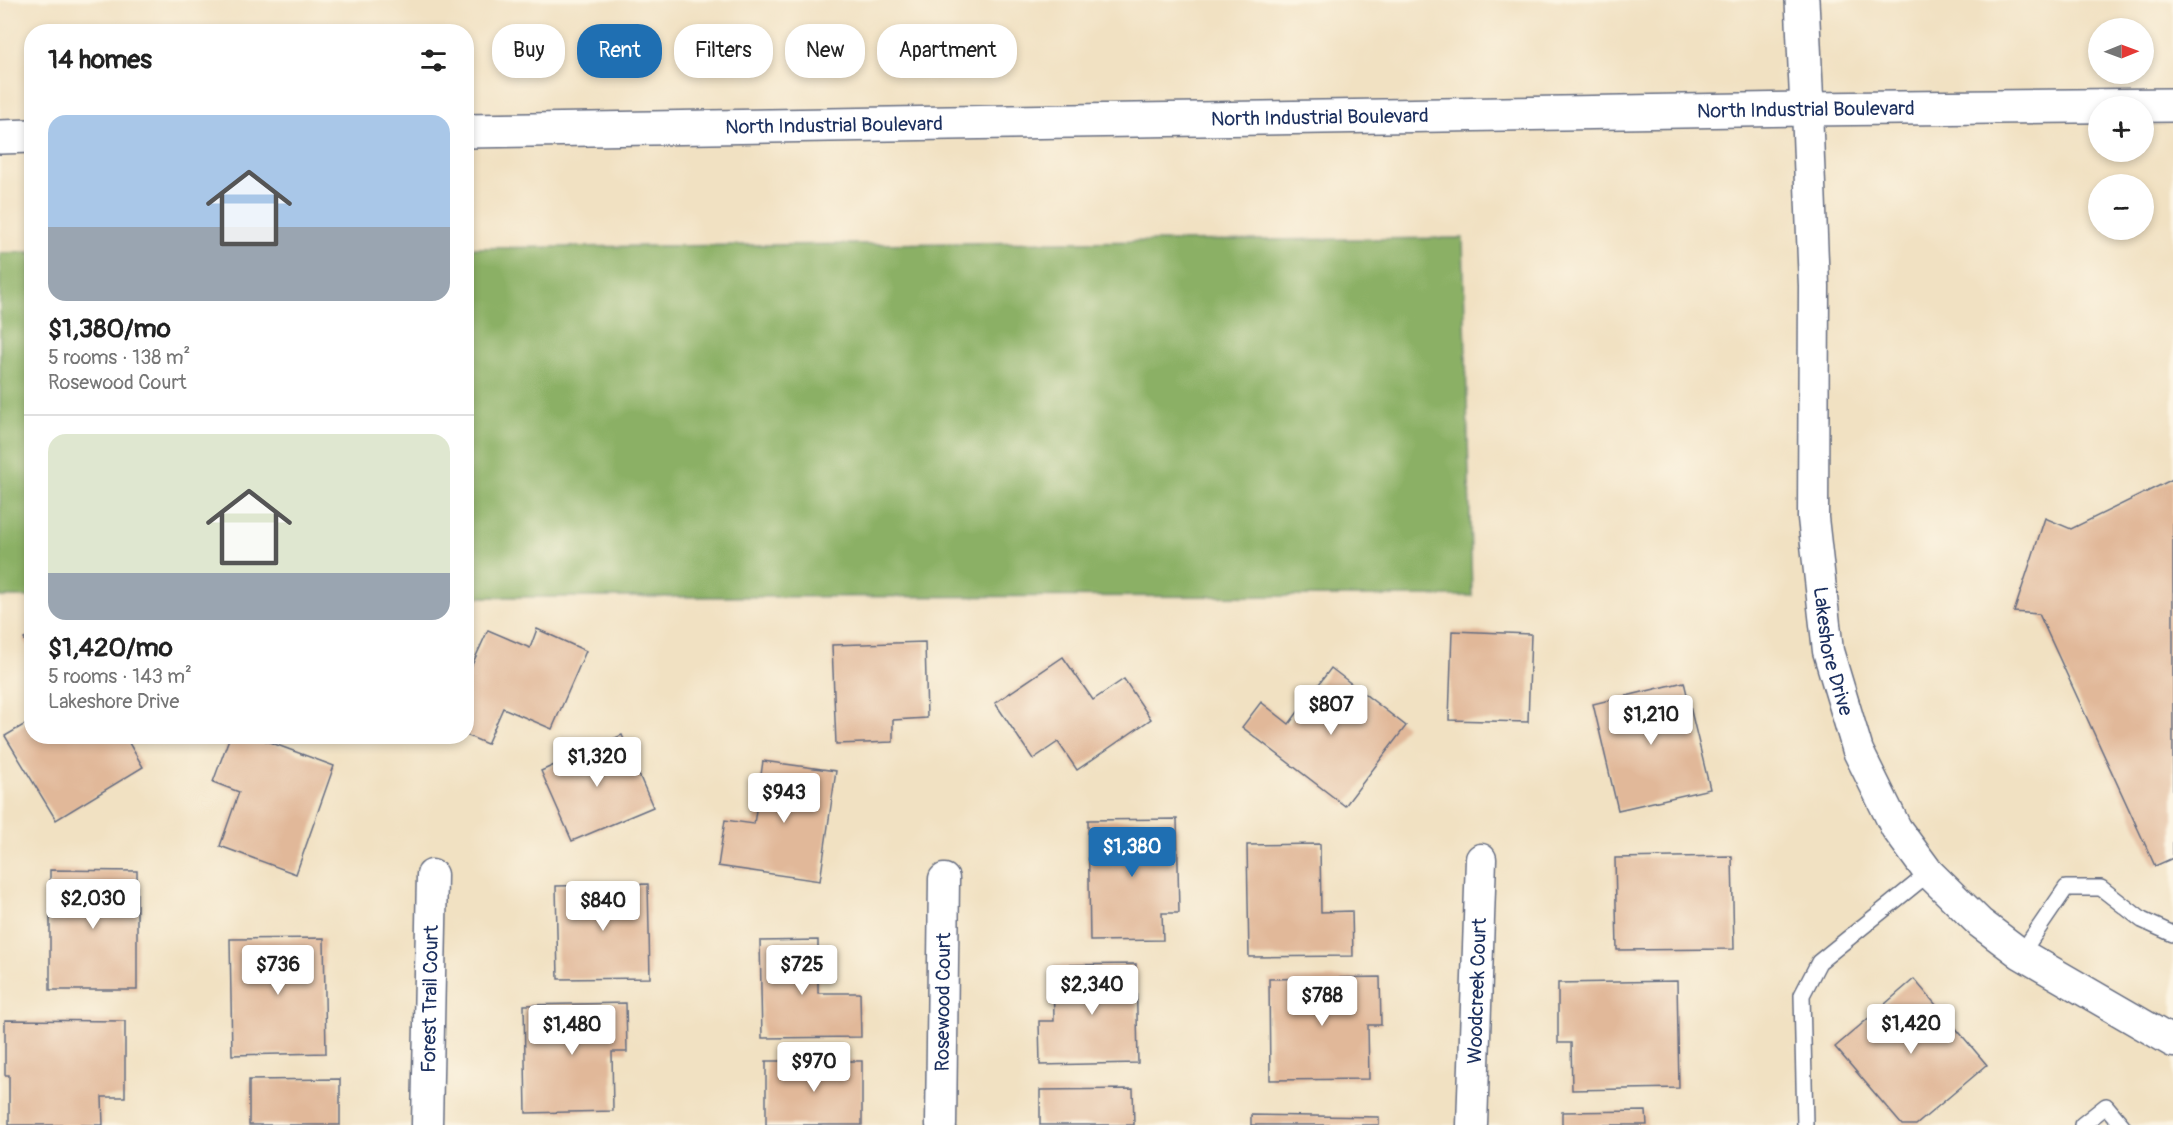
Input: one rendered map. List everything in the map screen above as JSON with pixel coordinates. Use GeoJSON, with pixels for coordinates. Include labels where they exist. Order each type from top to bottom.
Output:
{"type":"FeatureCollection","features":[{"type":"Feature","properties":{"kind":"main road"},"geometry":{"type":"LineString","coordinates":[[1802,0],[1807,109]]}},
{"type":"Feature","properties":{"kind":"main road","name":"North Industrial Boulevard"},"geometry":{"type":"LineString","coordinates":[[474,131],[2173,105]]}},
{"type":"Feature","properties":{"kind":"main road"},"geometry":{"type":"LineString","coordinates":[[0,137],[24,136]]}},
{"type":"Feature","properties":{"kind":"street","name":"Lakeshore Drive"},"geometry":{"type":"LineString","coordinates":[[1807,109],[1814,286],[1813,518],[1828,651],[1858,751],[1896,828],[1929,873],[1980,923],[2020,954],[2173,1042]]}},
{"type":"Feature","properties":{"kind":"street","name":"Woodcreek Court"},"geometry":{"type":"LineString","coordinates":[[1472,1125],[1481,859]]}},
{"type":"Feature","properties":{"kind":"street","name":"Forest Trail Court"},"geometry":{"type":"LineString","coordinates":[[427,1125],[432,874]]}},
{"type":"Feature","properties":{"kind":"street","name":"Rosewood Court"},"geometry":{"type":"LineString","coordinates":[[941,1125],[944,879]]}},
{"type":"Feature","properties":{"kind":"lane"},"geometry":{"type":"LineString","coordinates":[[1805,1125],[1802,995],[1819,962],[1929,873]]}},
{"type":"Feature","properties":{"kind":"lane"},"geometry":{"type":"LineString","coordinates":[[2020,954],[2066,888],[2101,888],[2142,920],[2173,934]]}},
{"type":"Feature","properties":{"kind":"lane"},"geometry":{"type":"LineString","coordinates":[[2082,1125],[2106,1106],[2122,1125]]}},
{"type":"Feature","properties":{"kind":"green space"},"geometry":{"type":"Polygon","coordinates":[[[1463,238],[1472,596],[474,597],[474,248],[1463,238]]]}},
{"type":"Feature","properties":{"kind":"green space"},"geometry":{"type":"Polygon","coordinates":[[[24,252],[24,597],[0,597],[0,253],[24,252]]]}},
{"type":"Feature","properties":{"kind":"building"},"geometry":{"type":"Polygon","coordinates":[[[2173,479],[2173,858],[2155,866],[2039,614],[2014,612],[2045,518],[2071,529],[2173,479]]]}},
{"type":"Feature","properties":{"kind":"building"},"geometry":{"type":"Polygon","coordinates":[[[537,629],[586,651],[552,729],[503,708],[487,744],[474,738],[474,661],[488,630],[530,648],[537,629]]]}},
{"type":"Feature","properties":{"kind":"building"},"geometry":{"type":"Polygon","coordinates":[[[1452,631],[1531,634],[1528,722],[1449,720],[1452,631]]]}},
{"type":"Feature","properties":{"kind":"building"},"geometry":{"type":"Polygon","coordinates":[[[925,642],[927,718],[893,720],[893,742],[836,744],[832,645],[925,642]]]}},
{"type":"Feature","properties":{"kind":"building"},"geometry":{"type":"Polygon","coordinates":[[[1063,657],[1093,700],[1124,679],[1151,719],[1077,770],[1058,742],[1033,759],[995,703],[1063,657]]]}},
{"type":"Feature","properties":{"kind":"building"},"geometry":{"type":"Polygon","coordinates":[[[1331,668],[1406,726],[1345,806],[1242,727],[1261,702],[1289,724],[1331,668]]]}},
{"type":"Feature","properties":{"kind":"building"},"geometry":{"type":"Polygon","coordinates":[[[1684,682],[1710,789],[1618,810],[1593,704],[1684,682]]]}},
{"type":"Feature","properties":{"kind":"building"},"geometry":{"type":"Polygon","coordinates":[[[24,725],[24,744],[130,744],[143,767],[56,820],[5,736],[24,725]]]}},
{"type":"Feature","properties":{"kind":"building"},"geometry":{"type":"Polygon","coordinates":[[[622,735],[653,807],[572,841],[541,771],[622,735]]]}},
{"type":"Feature","properties":{"kind":"building"},"geometry":{"type":"Polygon","coordinates":[[[227,744],[275,744],[334,766],[296,874],[220,846],[239,792],[213,782],[227,744]]]}},
{"type":"Feature","properties":{"kind":"building"},"geometry":{"type":"Polygon","coordinates":[[[763,761],[836,771],[820,881],[718,866],[725,820],[754,824],[763,761]]]}},
{"type":"Feature","properties":{"kind":"building"},"geometry":{"type":"Polygon","coordinates":[[[1177,819],[1179,913],[1162,913],[1163,940],[1090,941],[1088,820],[1177,819]]]}},
{"type":"Feature","properties":{"kind":"building"},"geometry":{"type":"Polygon","coordinates":[[[1320,844],[1321,912],[1352,911],[1353,956],[1249,957],[1247,845],[1320,844]]]}},
{"type":"Feature","properties":{"kind":"building"},"geometry":{"type":"Polygon","coordinates":[[[1732,856],[1734,949],[1617,950],[1615,858],[1732,856]]]}},
{"type":"Feature","properties":{"kind":"building"},"geometry":{"type":"Polygon","coordinates":[[[50,870],[137,871],[137,990],[50,990],[50,870]]]}},
{"type":"Feature","properties":{"kind":"building"},"geometry":{"type":"Polygon","coordinates":[[[648,884],[650,978],[558,979],[556,886],[648,884]]]}},
{"type":"Feature","properties":{"kind":"building"},"geometry":{"type":"Polygon","coordinates":[[[324,938],[326,1053],[232,1055],[230,939],[324,938]]]}},
{"type":"Feature","properties":{"kind":"building"},"geometry":{"type":"Polygon","coordinates":[[[818,940],[818,993],[860,993],[861,1037],[762,1038],[760,941],[818,940]]]}},
{"type":"Feature","properties":{"kind":"building"},"geometry":{"type":"Polygon","coordinates":[[[1136,964],[1138,1063],[1040,1065],[1039,1021],[1054,1021],[1053,965],[1136,964]]]}},
{"type":"Feature","properties":{"kind":"building"},"geometry":{"type":"Polygon","coordinates":[[[1380,977],[1381,1025],[1368,1025],[1369,1079],[1270,1080],[1269,979],[1380,977]]]}},
{"type":"Feature","properties":{"kind":"building"},"geometry":{"type":"Polygon","coordinates":[[[1914,979],[1987,1065],[1916,1125],[1902,1125],[1835,1047],[1914,979]]]}},
{"type":"Feature","properties":{"kind":"building"},"geometry":{"type":"Polygon","coordinates":[[[1677,981],[1679,1088],[1572,1090],[1571,1043],[1558,1043],[1558,983],[1677,981]]]}},
{"type":"Feature","properties":{"kind":"building"},"geometry":{"type":"Polygon","coordinates":[[[626,1003],[627,1052],[612,1052],[613,1111],[526,1113],[524,1005],[626,1003]]]}},
{"type":"Feature","properties":{"kind":"building"},"geometry":{"type":"Polygon","coordinates":[[[5,1020],[125,1021],[125,1097],[102,1097],[103,1125],[9,1125],[9,1075],[5,1075],[5,1020]]]}},
{"type":"Feature","properties":{"kind":"building"},"geometry":{"type":"Polygon","coordinates":[[[766,1061],[862,1061],[862,1125],[766,1125],[766,1061]]]}},
{"type":"Feature","properties":{"kind":"building"},"geometry":{"type":"Polygon","coordinates":[[[340,1079],[340,1125],[249,1125],[249,1080],[340,1079]]]}},
{"type":"Feature","properties":{"kind":"building"},"geometry":{"type":"Polygon","coordinates":[[[1133,1089],[1134,1125],[1040,1125],[1040,1090],[1133,1089]]]}},
{"type":"Feature","properties":{"kind":"building"},"geometry":{"type":"Polygon","coordinates":[[[1646,1111],[1647,1125],[1562,1125],[1562,1112],[1646,1111]]]}},
{"type":"Feature","properties":{"kind":"building"},"geometry":{"type":"Polygon","coordinates":[[[1251,1115],[1379,1117],[1379,1125],[1251,1125],[1251,1115]]]}}]}
